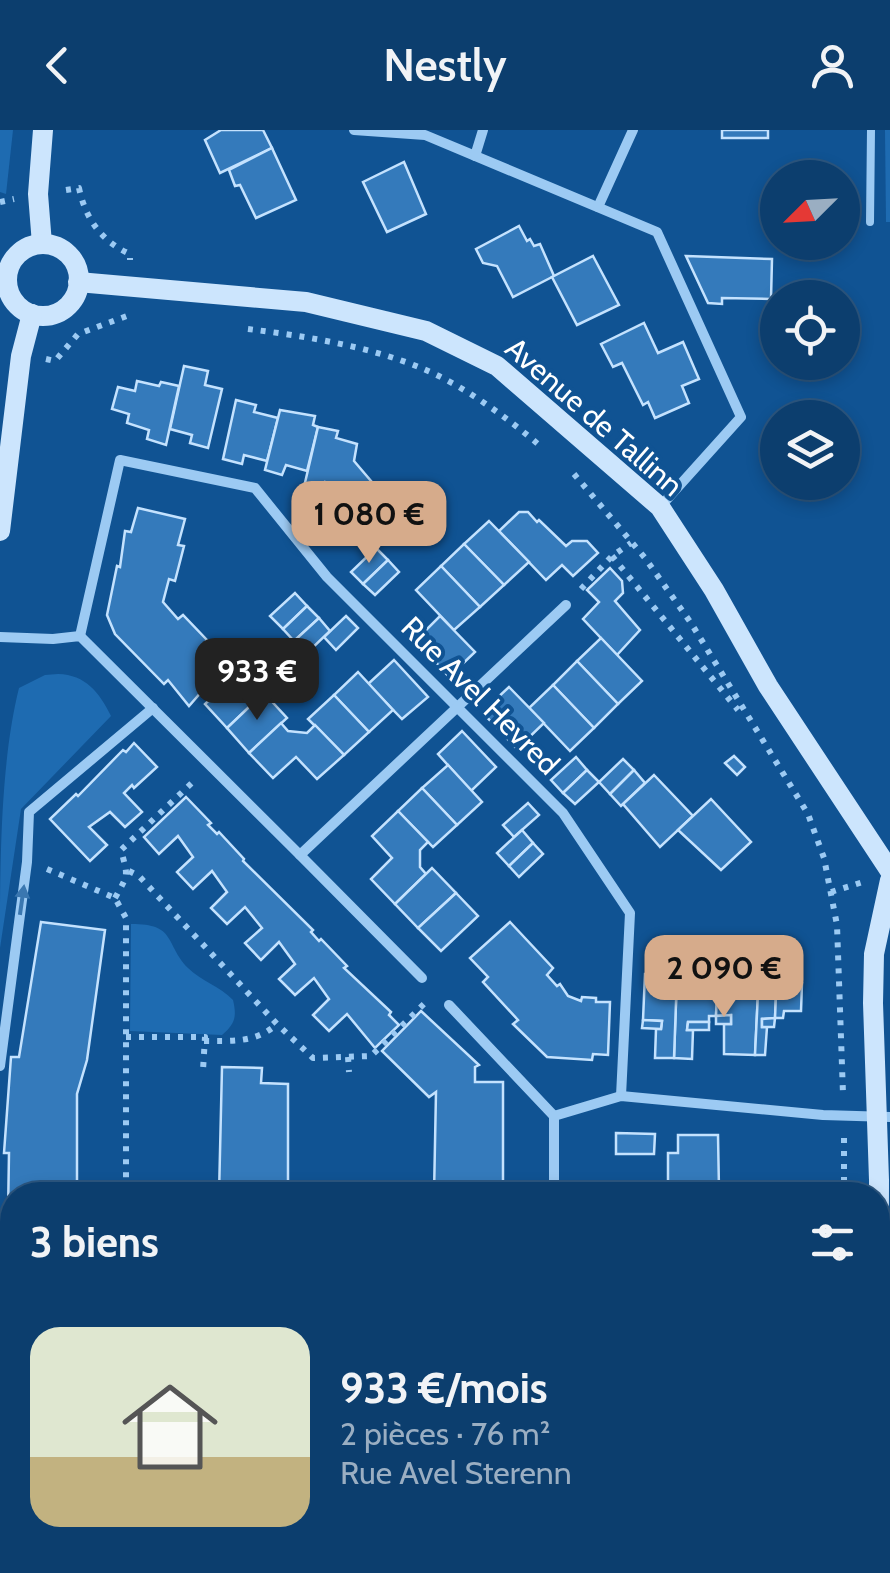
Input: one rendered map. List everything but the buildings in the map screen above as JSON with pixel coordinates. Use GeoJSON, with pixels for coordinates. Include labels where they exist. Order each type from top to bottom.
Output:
{"type":"FeatureCollection","features":[{"type":"Feature","properties":{"kind":"street"},"geometry":{"type":"LineString","coordinates":[[42,244],[38,194],[43,130]]}},
{"type":"Feature","properties":{"kind":"street"},"geometry":{"type":"LineString","coordinates":[[354,130],[425,135],[658,232],[741,417],[660,508]]}},
{"type":"Feature","properties":{"kind":"street"},"geometry":{"type":"LineString","coordinates":[[475,156],[483,130]]}},
{"type":"Feature","properties":{"kind":"street"},"geometry":{"type":"LineString","coordinates":[[598,207],[633,130]]}},
{"type":"Feature","properties":{"kind":"street"},"geometry":{"type":"LineString","coordinates":[[42,244],[64,251],[77,270],[78,282],[76,294],[58,312],[32,314],[12,300],[7,274],[19,252],[42,244]]}},
{"type":"Feature","properties":{"kind":"street","name":"Avenue de Tallinn"},"geometry":{"type":"LineString","coordinates":[[78,282],[306,302],[426,330],[497,366],[660,508],[714,590],[768,686],[890,871]]}},
{"type":"Feature","properties":{"kind":"street"},"geometry":{"type":"LineString","coordinates":[[0,532],[21,356],[32,314]]}},
{"type":"Feature","properties":{"kind":"street","name":"Rue Avel Hevred"},"geometry":{"type":"LineString","coordinates":[[80,636],[120,460],[255,488],[327,577],[563,813],[630,914],[621,1096]]}},
{"type":"Feature","properties":{"kind":"street"},"geometry":{"type":"LineString","coordinates":[[300,855],[566,605]]}},
{"type":"Feature","properties":{"kind":"street"},"geometry":{"type":"LineString","coordinates":[[0,637],[80,636],[422,978]]}},
{"type":"Feature","properties":{"kind":"street"},"geometry":{"type":"LineString","coordinates":[[0,1066],[27,862],[29,812],[153,708]]}},
{"type":"Feature","properties":{"kind":"street"},"geometry":{"type":"LineString","coordinates":[[884,1182],[874,954],[890,880]]}},
{"type":"Feature","properties":{"kind":"street"},"geometry":{"type":"LineString","coordinates":[[449,1005],[554,1116],[554,1182]]}},
{"type":"Feature","properties":{"kind":"street"},"geometry":{"type":"LineString","coordinates":[[554,1116],[621,1096],[884,1117]]}},
{"type":"Feature","properties":{"kind":"lane"},"geometry":{"type":"LineString","coordinates":[[870,222],[871,130]]}},
{"type":"Feature","properties":{"kind":"path"},"geometry":{"type":"LineString","coordinates":[[21,356],[55,361],[78,334],[130,314],[129,288]]}},
{"type":"Feature","properties":{"kind":"path"},"geometry":{"type":"LineString","coordinates":[[239,328],[311,337],[422,368],[506,418],[547,452]]}},
{"type":"Feature","properties":{"kind":"path"},"geometry":{"type":"LineString","coordinates":[[561,463],[631,543],[691,624],[808,814],[824,858],[837,924],[844,1182]]}},
{"type":"Feature","properties":{"kind":"path"},"geometry":{"type":"LineString","coordinates":[[566,605],[612,556],[631,543]]}},
{"type":"Feature","properties":{"kind":"path"},"geometry":{"type":"LineString","coordinates":[[612,556],[754,730]]}},
{"type":"Feature","properties":{"kind":"path"},"geometry":{"type":"LineString","coordinates":[[115,898],[127,880],[128,871],[120,850],[177,794],[212,767]]}},
{"type":"Feature","properties":{"kind":"path"},"geometry":{"type":"LineString","coordinates":[[27,862],[115,898],[126,918],[126,1182]]}},
{"type":"Feature","properties":{"kind":"path"},"geometry":{"type":"LineString","coordinates":[[128,871],[139,876],[277,1024],[314,1058],[372,1056],[432,995],[446,1010],[449,1005]]}},
{"type":"Feature","properties":{"kind":"path"},"geometry":{"type":"LineString","coordinates":[[204,1041],[252,1039],[264,1036],[277,1024]]}},
{"type":"Feature","properties":{"kind":"path"},"geometry":{"type":"LineString","coordinates":[[126,1036],[205,1038],[203,1070]]}},
{"type":"Feature","properties":{"kind":"path"},"geometry":{"type":"LineString","coordinates":[[348,1057],[348,1072]]}},
{"type":"Feature","properties":{"kind":"shaded area"},"geometry":{"type":"Polygon","coordinates":[[[0,130],[13,130],[6,194],[0,192],[0,130]]]}},
{"type":"Feature","properties":{"kind":"shaded area"},"geometry":{"type":"Polygon","coordinates":[[[885,130],[890,130],[890,222],[886,222],[885,130]]]}},
{"type":"Feature","properties":{"kind":"shaded area"},"geometry":{"type":"Polygon","coordinates":[[[58,674],[90,686],[111,716],[21,809],[0,948],[5,782],[19,688],[45,675],[58,674]]]}},
{"type":"Feature","properties":{"kind":"shaded area"},"geometry":{"type":"Polygon","coordinates":[[[131,924],[163,931],[188,968],[233,1000],[234,1020],[222,1035],[130,1031],[131,924]]]}}]}
